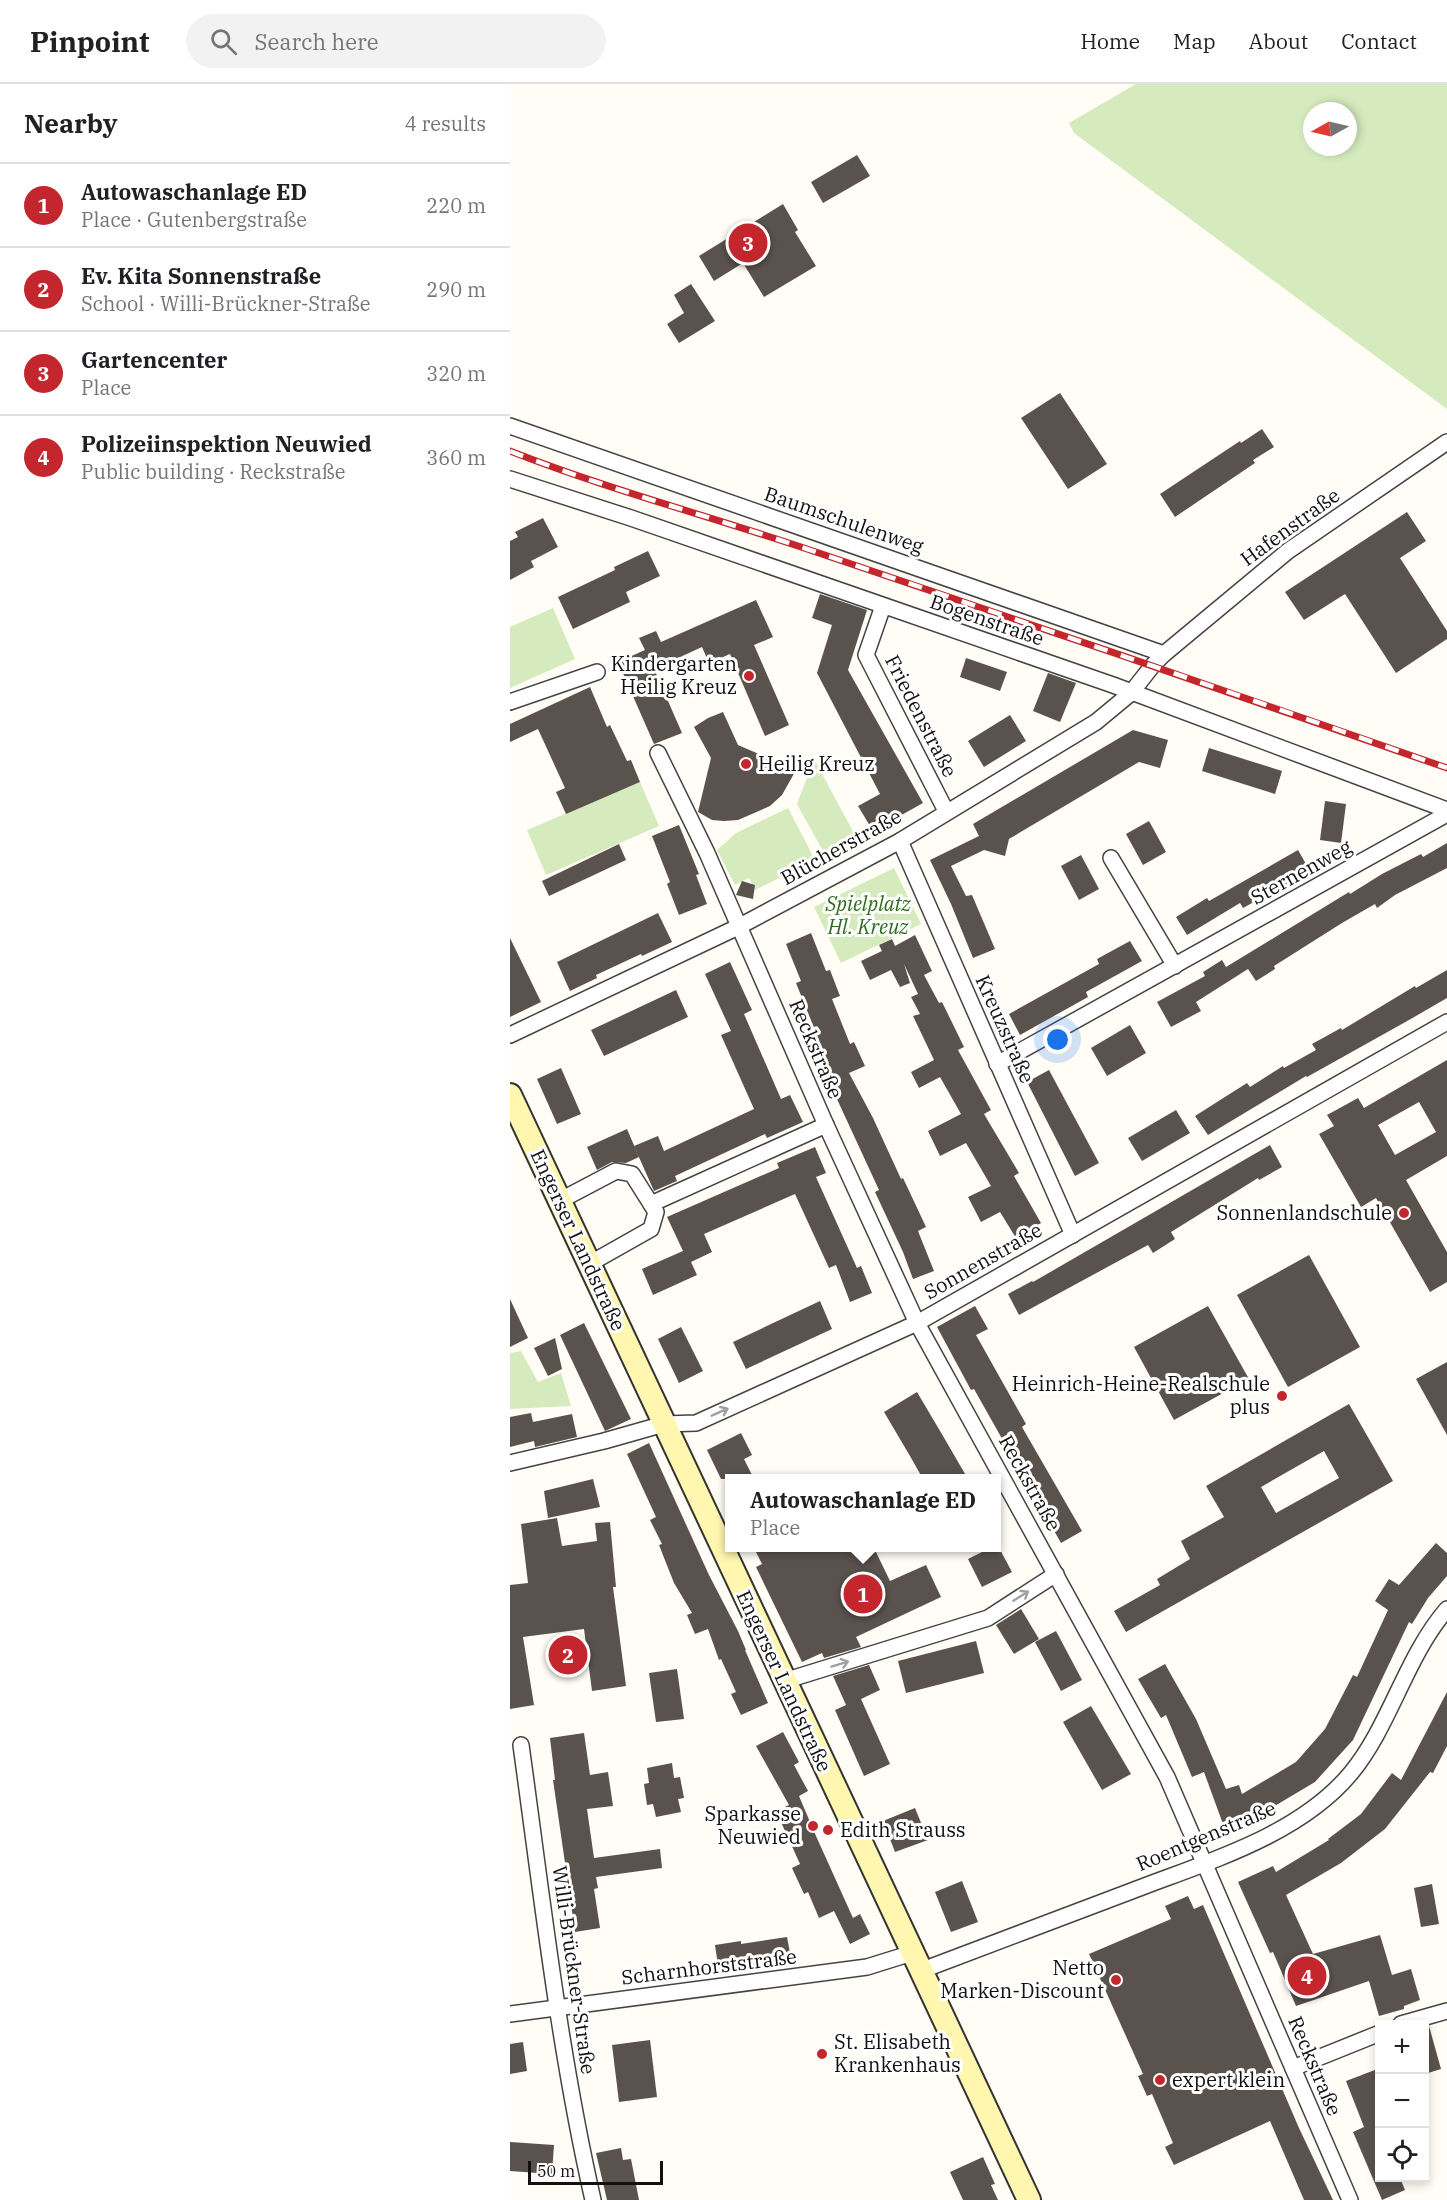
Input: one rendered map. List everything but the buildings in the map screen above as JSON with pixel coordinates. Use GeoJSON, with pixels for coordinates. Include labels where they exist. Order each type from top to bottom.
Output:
{"type":"FeatureCollection","features":[{"type":"Feature","properties":{"kind":"main road","name":"Engerser Landstraße"},"geometry":{"type":"LineString","coordinates":[[510,1095],[1029,2200]]}},
{"type":"Feature","properties":{"kind":"street","name":"Baumschulenweg"},"geometry":{"type":"LineString","coordinates":[[510,426],[1164,654]]}},
{"type":"Feature","properties":{"kind":"street","name":"Hafenstraße"},"geometry":{"type":"LineString","coordinates":[[1164,654],[1288,552],[1447,442]]}},
{"type":"Feature","properties":{"kind":"street","name":"Bogenstraße"},"geometry":{"type":"LineString","coordinates":[[510,479],[631,518],[1131,693],[1447,812]]}},
{"type":"Feature","properties":{"kind":"street","name":"Friedenstraße"},"geometry":{"type":"LineString","coordinates":[[883,606],[866,655],[946,811]]}},
{"type":"Feature","properties":{"kind":"street","name":"Blücherstraße"},"geometry":{"type":"LineString","coordinates":[[510,1035],[740,926],[900,841],[1096,722],[1131,693],[1153,664],[1164,654]]}},
{"type":"Feature","properties":{"kind":"street"},"geometry":{"type":"LineString","coordinates":[[510,702],[597,672]]}},
{"type":"Feature","properties":{"kind":"street","name":"Reckstraße"},"geometry":{"type":"LineString","coordinates":[[658,753],[686,807],[826,1125],[917,1323],[1001,1474]]}},
{"type":"Feature","properties":{"kind":"street","name":"Sternenweg"},"geometry":{"type":"LineString","coordinates":[[997,1064],[1447,812]]}},
{"type":"Feature","properties":{"kind":"street","name":"Kreuzstraße"},"geometry":{"type":"LineString","coordinates":[[900,841],[1073,1234]]}},
{"type":"Feature","properties":{"kind":"street"},"geometry":{"type":"LineString","coordinates":[[1111,858],[1175,966]]}},
{"type":"Feature","properties":{"kind":"street","name":"Sonnenstraße"},"geometry":{"type":"LineString","coordinates":[[510,1463],[604,1442],[664,1424],[696,1423],[917,1323],[1447,1022]]}},
{"type":"Feature","properties":{"kind":"street"},"geometry":{"type":"LineString","coordinates":[[651,1204],[826,1125]]}},
{"type":"Feature","properties":{"kind":"street"},"geometry":{"type":"LineString","coordinates":[[559,1201],[616,1171],[632,1174],[656,1212],[651,1229],[589,1263]]}},
{"type":"Feature","properties":{"kind":"street","name":"Reckstraße"},"geometry":{"type":"LineString","coordinates":[[1001,1475],[1157,1756],[1350,2200]]}},
{"type":"Feature","properties":{"kind":"street"},"geometry":{"type":"LineString","coordinates":[[784,1681],[988,1617],[1056,1574]]}},
{"type":"Feature","properties":{"kind":"street","name":"Roentgenstraße"},"geometry":{"type":"LineString","coordinates":[[916,1962],[1203,1863],[1283,1828],[1318,1806],[1350,1774],[1381,1729],[1421,1648],[1447,1609]]}},
{"type":"Feature","properties":{"kind":"street","name":"Willi-Brückner-Straße"},"geometry":{"type":"LineString","coordinates":[[521,1744],[556,2007],[593,2200]]}},
{"type":"Feature","properties":{"kind":"street","name":"Scharnhorststraße"},"geometry":{"type":"LineString","coordinates":[[510,2014],[916,1962]]}},
{"type":"Feature","properties":{"kind":"street"},"geometry":{"type":"LineString","coordinates":[[1417,2020],[1447,2011]]}},
{"type":"Feature","properties":{"kind":"street"},"geometry":{"type":"LineString","coordinates":[[1293,2068],[1375,2035]]}},
{"type":"Feature","properties":{"kind":"green space"},"geometry":{"type":"Polygon","coordinates":[[[1136,84],[1447,84],[1447,409],[1074,133],[1069,123],[1136,84]]]}},
{"type":"Feature","properties":{"kind":"green space"},"geometry":{"type":"Polygon","coordinates":[[[553,608],[575,659],[510,688],[510,627],[553,608]]]}},
{"type":"Feature","properties":{"kind":"green space"},"geometry":{"type":"Polygon","coordinates":[[[814,759],[855,835],[824,853],[797,804],[814,759]]]}},
{"type":"Feature","properties":{"kind":"green space"},"geometry":{"type":"Polygon","coordinates":[[[640,782],[659,826],[546,875],[527,830],[640,782]]]}},
{"type":"Feature","properties":{"kind":"green space"},"geometry":{"type":"Polygon","coordinates":[[[788,808],[815,860],[755,890],[749,878],[735,885],[717,850],[736,833],[788,808]]]}},
{"type":"Feature","properties":{"kind":"green space","name":"Spielplatz Hl. Kreuz"},"geometry":{"type":"Polygon","coordinates":[[[894,868],[921,924],[841,963],[814,907],[894,868]]]}},
{"type":"Feature","properties":{"kind":"green space"},"geometry":{"type":"Polygon","coordinates":[[[521,1351],[538,1382],[561,1373],[571,1406],[510,1409],[510,1353],[521,1351]]]}},
{"type":"Feature","properties":{"kind":"railway"},"geometry":{"type":"LineString","coordinates":[[510,451],[584,478],[967,603],[1447,768]]}},
{"type":"Feature","properties":{"kind":"place","name":"Gartencenter"},"geometry":{"type":"Point","coordinates":[748,243]}},
{"type":"Feature","properties":{"kind":"place","name":"Kindergarten Heilig Kreuz"},"geometry":{"type":"Point","coordinates":[749,676]}},
{"type":"Feature","properties":{"kind":"place","name":"Heilig Kreuz"},"geometry":{"type":"Point","coordinates":[746,764]}},
{"type":"Feature","properties":{"kind":"place","name":"Sonnenlandschule"},"geometry":{"type":"Point","coordinates":[1404,1213]}},
{"type":"Feature","properties":{"kind":"place","name":"Heinrich-Heine-Realschule plus"},"geometry":{"type":"Point","coordinates":[1282,1396]}},
{"type":"Feature","properties":{"kind":"place","name":"Autowaschanlage ED"},"geometry":{"type":"Point","coordinates":[863,1594]}},
{"type":"Feature","properties":{"kind":"place","name":"Ev. Kita Sonnenstraße"},"geometry":{"type":"Point","coordinates":[568,1655]}},
{"type":"Feature","properties":{"kind":"place","name":"Sparkasse Neuwied"},"geometry":{"type":"Point","coordinates":[813,1826]}},
{"type":"Feature","properties":{"kind":"place","name":"Edith Strauss"},"geometry":{"type":"Point","coordinates":[828,1830]}},
{"type":"Feature","properties":{"kind":"place","name":"Polizeiinspektion Neuwied"},"geometry":{"type":"Point","coordinates":[1307,1976]}},
{"type":"Feature","properties":{"kind":"place","name":"Netto Marken-Discount"},"geometry":{"type":"Point","coordinates":[1116,1980]}},
{"type":"Feature","properties":{"kind":"place","name":"St. Elisabeth Krankenhaus"},"geometry":{"type":"Point","coordinates":[822,2054]}},
{"type":"Feature","properties":{"kind":"place","name":"expert klein"},"geometry":{"type":"Point","coordinates":[1160,2080]}}]}
